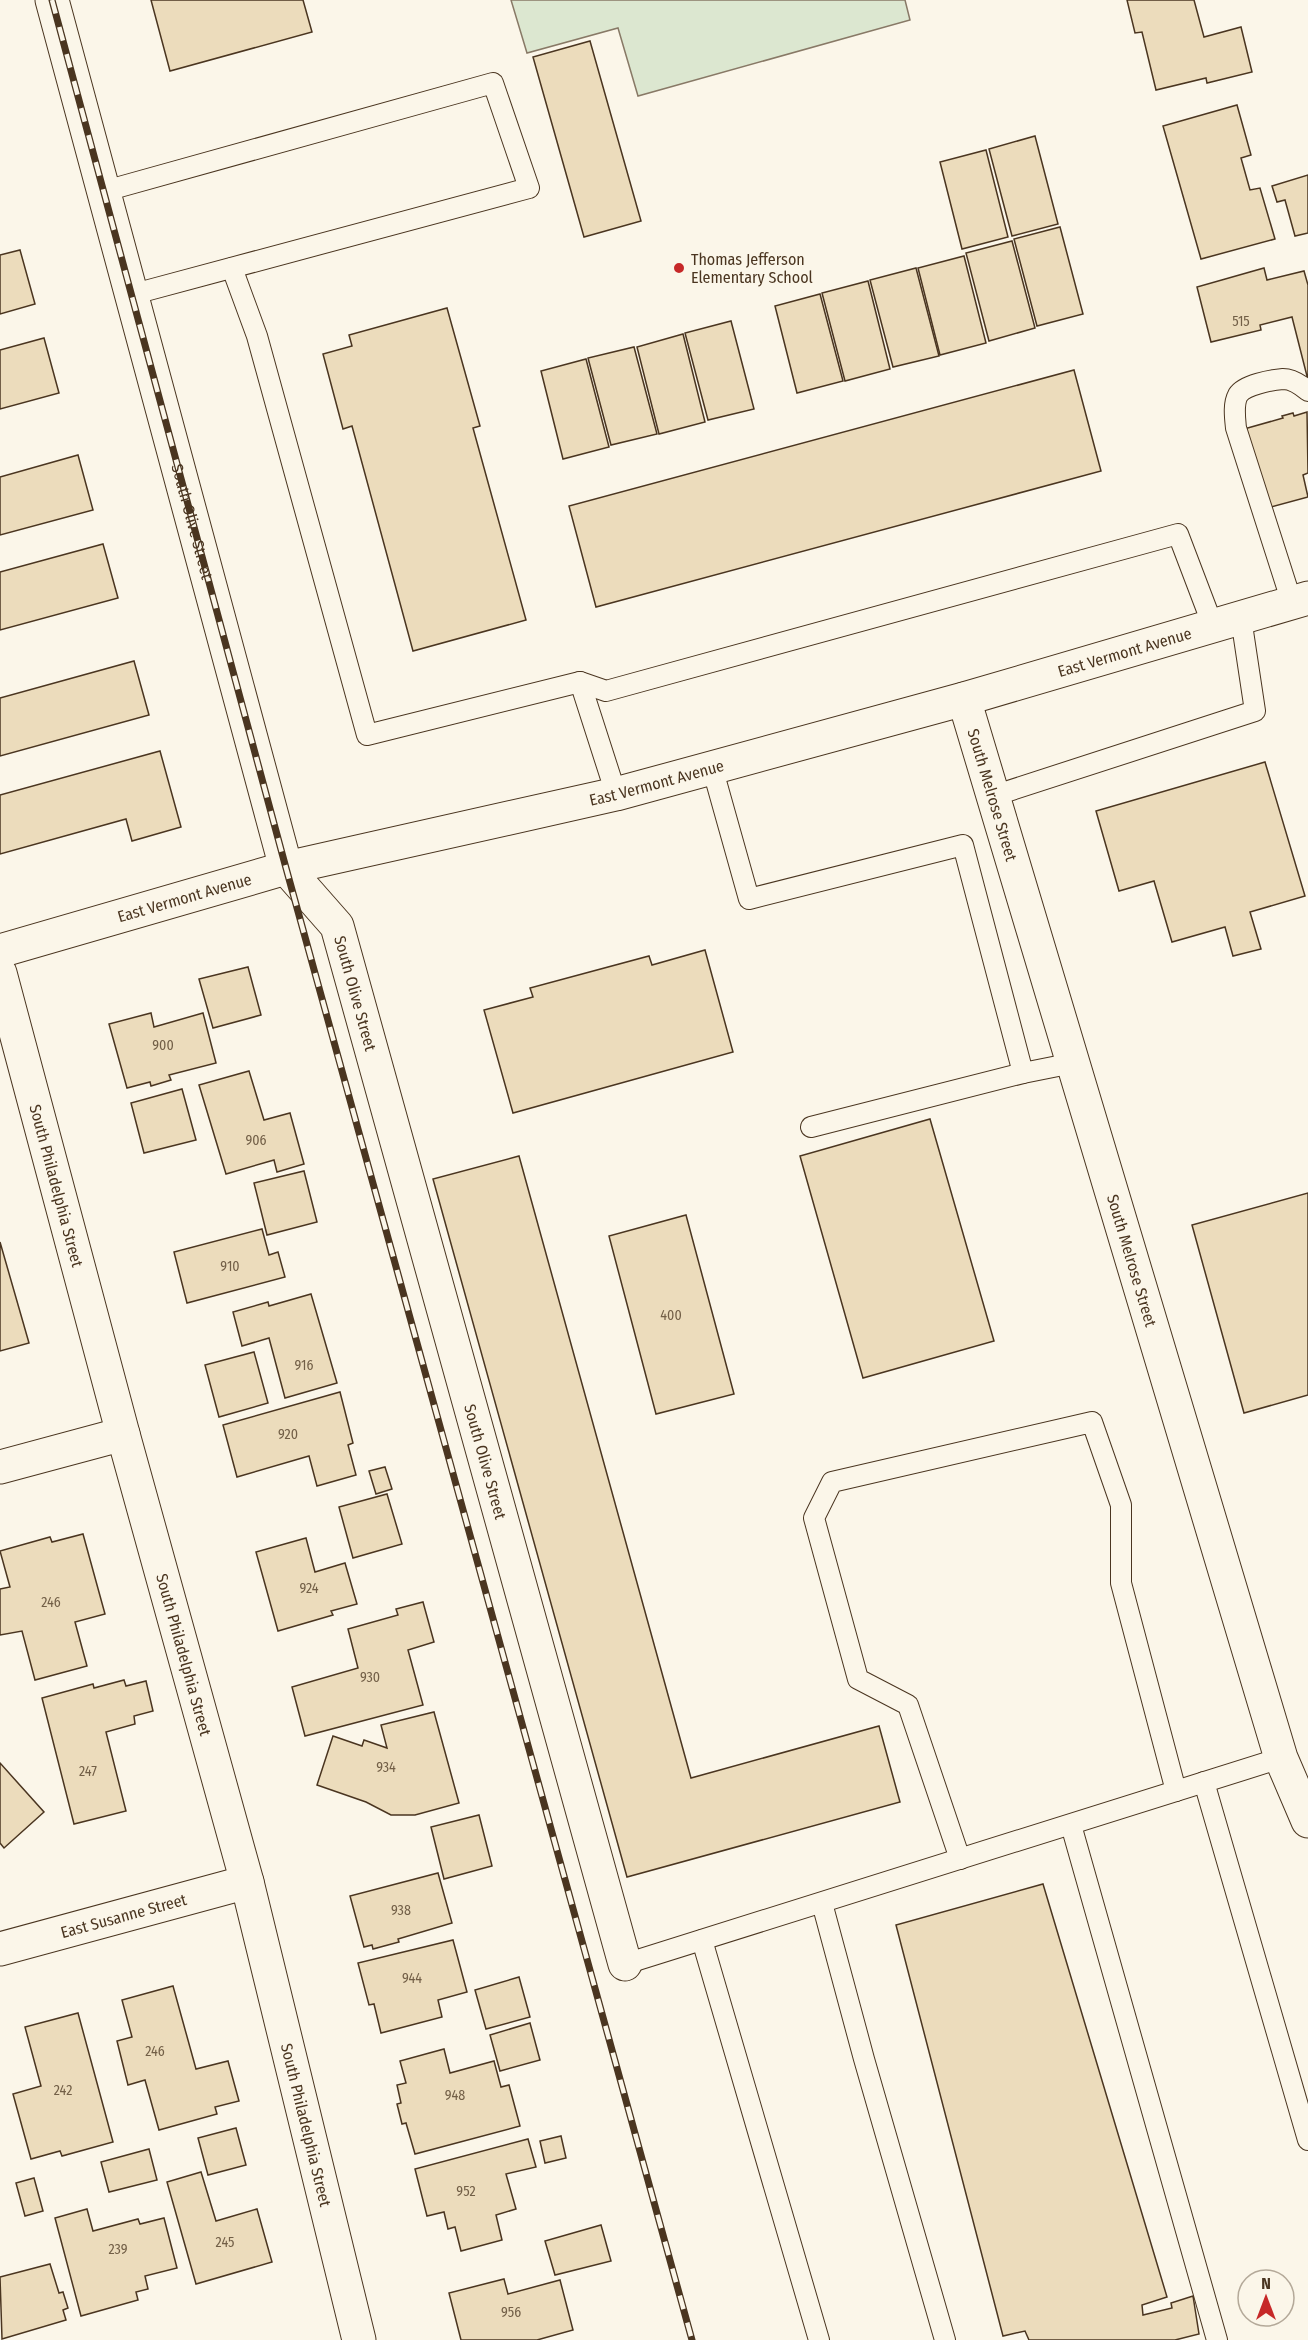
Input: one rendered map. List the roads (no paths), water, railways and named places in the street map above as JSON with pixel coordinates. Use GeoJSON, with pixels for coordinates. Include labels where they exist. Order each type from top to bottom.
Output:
{"type":"FeatureCollection","features":[{"type":"Feature","properties":{"kind":"street","name":"South Olive Street"},"geometry":{"type":"LineString","coordinates":[[52,0],[134,294],[286,868],[337,926],[625,1964]]}},
{"type":"Feature","properties":{"kind":"street","name":"East Vermont Avenue"},"geometry":{"type":"LineString","coordinates":[[0,951],[286,868],[616,794],[964,699],[1300,601]]}},
{"type":"Feature","properties":{"kind":"street","name":"South Melrose Street"},"geometry":{"type":"LineString","coordinates":[[964,699],[1281,1758],[1308,1821]]}},
{"type":"Feature","properties":{"kind":"street","name":"South Philadelphia Street"},"geometry":{"type":"LineString","coordinates":[[0,973],[123,1434],[247,1882],[359,2340]]}},
{"type":"Feature","properties":{"kind":"street"},"geometry":{"type":"LineString","coordinates":[[0,1467],[123,1434]]}},
{"type":"Feature","properties":{"kind":"street","name":"East Susanne Street"},"geometry":{"type":"LineString","coordinates":[[0,1949],[247,1882]]}},
{"type":"Feature","properties":{"kind":"lane"},"geometry":{"type":"LineString","coordinates":[[105,191],[493,83],[529,188],[134,294]]}},
{"type":"Feature","properties":{"kind":"lane"},"geometry":{"type":"LineString","coordinates":[[232,268],[257,336],[367,735],[580,682],[606,692],[1178,534],[1227,622],[1255,711],[993,796]]}},
{"type":"Feature","properties":{"kind":"lane"},"geometry":{"type":"LineString","coordinates":[[1300,601],[1236,428],[1235,407],[1237,397],[1245,388],[1283,379],[1301,385],[1308,391]]}},
{"type":"Feature","properties":{"kind":"lane"},"geometry":{"type":"LineString","coordinates":[[580,682],[616,794]]}},
{"type":"Feature","properties":{"kind":"lane"},"geometry":{"type":"LineString","coordinates":[[712,767],[749,899],[963,845],[1023,1073]]}},
{"type":"Feature","properties":{"kind":"lane"},"geometry":{"type":"LineString","coordinates":[[811,1127],[1023,1073],[1073,1063]]}},
{"type":"Feature","properties":{"kind":"lane"},"geometry":{"type":"LineString","coordinates":[[960,1859],[908,1705],[858,1679],[814,1518],[832,1482],[1092,1422],[1121,1505],[1121,1583],[1176,1791]]}},
{"type":"Feature","properties":{"kind":"lane"},"geometry":{"type":"LineString","coordinates":[[625,1964],[1281,1758]]}},
{"type":"Feature","properties":{"kind":"lane"},"geometry":{"type":"LineString","coordinates":[[1204,1782],[1308,2140]]}},
{"type":"Feature","properties":{"kind":"lane"},"geometry":{"type":"LineString","coordinates":[[1071,1824],[1217,2340]]}},
{"type":"Feature","properties":{"kind":"lane"},"geometry":{"type":"LineString","coordinates":[[822,1903],[864,2059],[945,2340]]}},
{"type":"Feature","properties":{"kind":"lane"},"geometry":{"type":"LineString","coordinates":[[702,1940],[819,2340]]}},
{"type":"Feature","properties":{"kind":"railway"},"geometry":{"type":"LineString","coordinates":[[52,0],[286,868],[692,2340]]}},
{"type":"Feature","properties":{"kind":"place","name":"Thomas Jefferson Elementary School"},"geometry":{"type":"Point","coordinates":[679,268]}}]}
